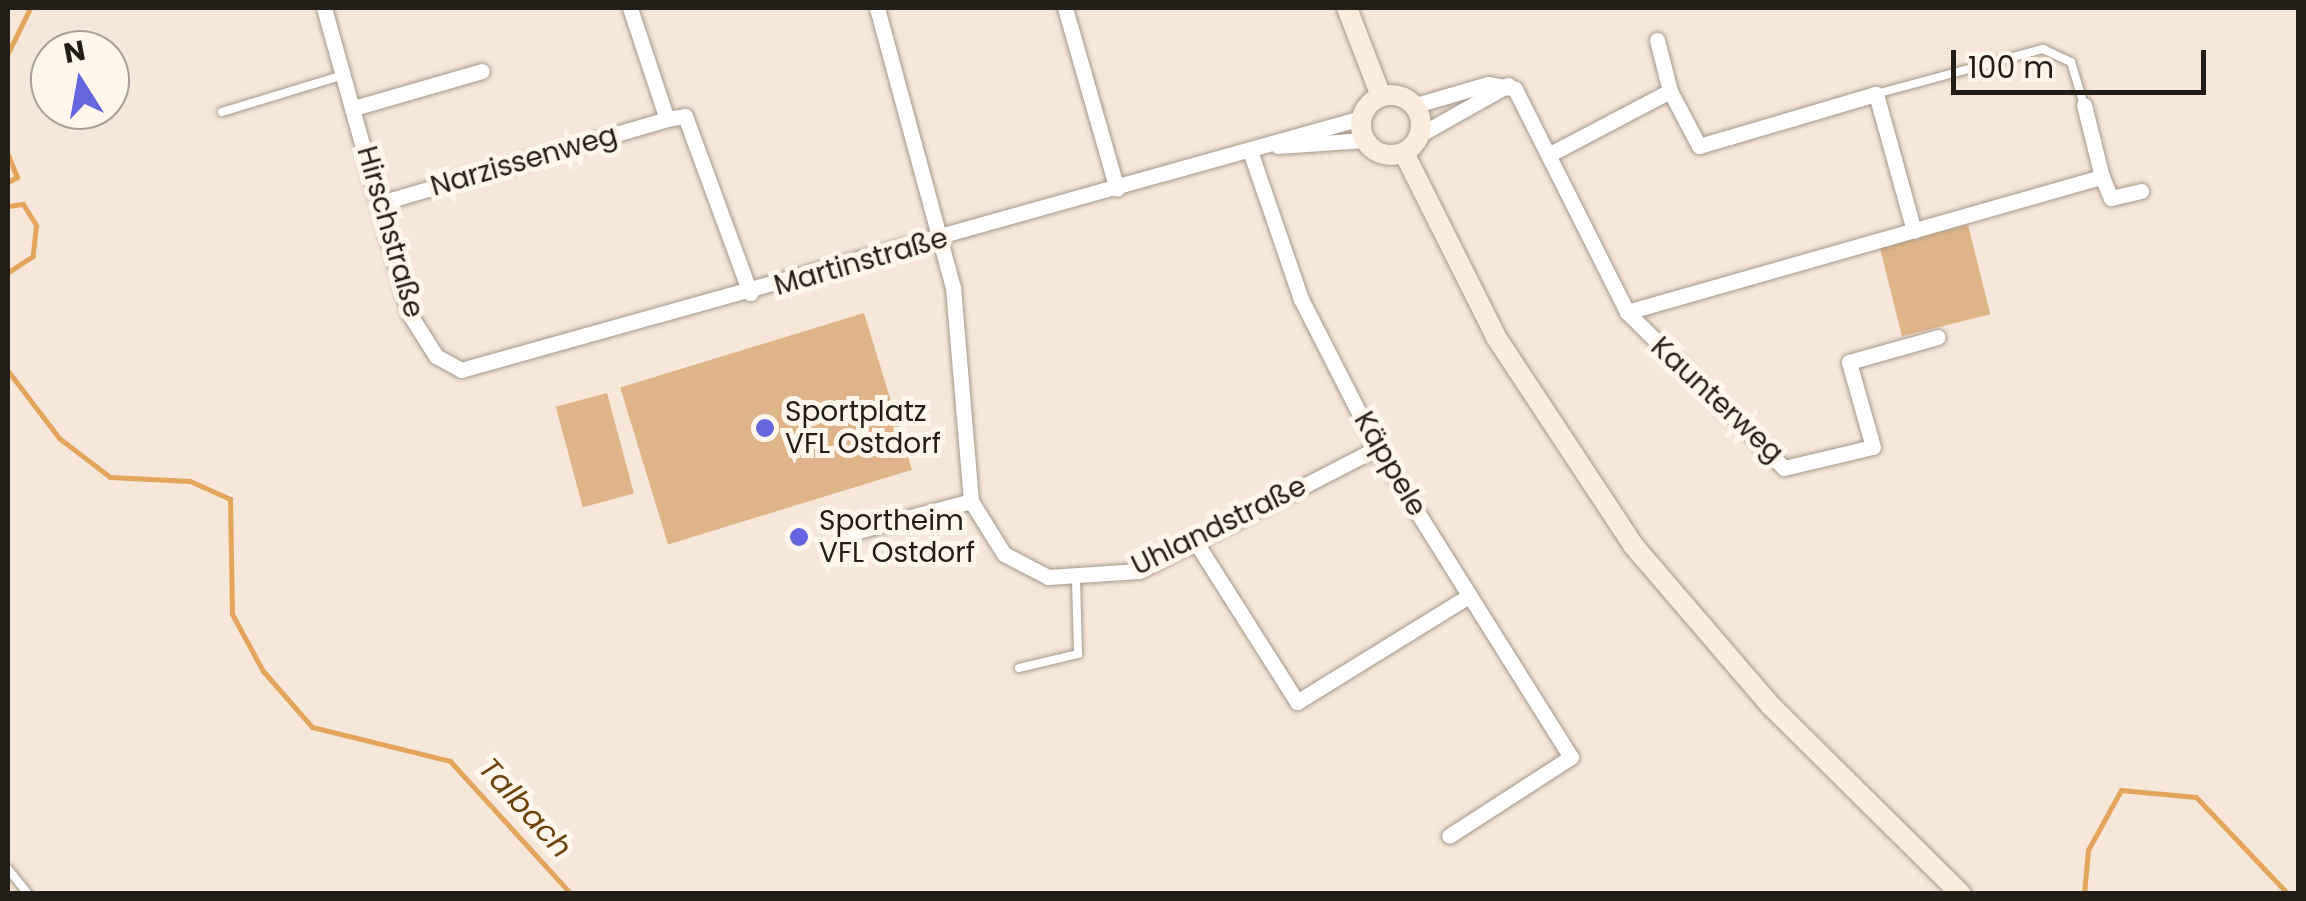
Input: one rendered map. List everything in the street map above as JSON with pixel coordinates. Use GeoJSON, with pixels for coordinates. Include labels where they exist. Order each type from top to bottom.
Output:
{"type":"FeatureCollection","features":[{"type":"Feature","properties":{"kind":"main road"},"geometry":{"type":"LineString","coordinates":[[1346,8],[1381,96]]}},
{"type":"Feature","properties":{"kind":"main road"},"geometry":{"type":"LineString","coordinates":[[1381,96],[1416,105],[1421,134],[1404,153],[1380,153],[1365,140],[1361,118],[1381,96]]}},
{"type":"Feature","properties":{"kind":"main road"},"geometry":{"type":"LineString","coordinates":[[1404,153],[1496,336],[1634,545],[1772,706],[1961,894]]}},
{"type":"Feature","properties":{"kind":"street","name":"Hirschstraße"},"geometry":{"type":"LineString","coordinates":[[324,8],[410,315],[436,356],[462,370]]}},
{"type":"Feature","properties":{"kind":"street"},"geometry":{"type":"LineString","coordinates":[[630,8],[667,118],[685,116],[750,293]]}},
{"type":"Feature","properties":{"kind":"street","name":"Uhlandstraße"},"geometry":{"type":"LineString","coordinates":[[876,8],[942,239],[962,338],[972,500],[1004,554],[1048,578],[1138,571],[1376,448]]}},
{"type":"Feature","properties":{"kind":"street"},"geometry":{"type":"LineString","coordinates":[[1065,8],[1117,189]]}},
{"type":"Feature","properties":{"kind":"street"},"geometry":{"type":"LineString","coordinates":[[1657,40],[1670,90],[1699,146],[1876,94],[1914,231]]}},
{"type":"Feature","properties":{"kind":"street"},"geometry":{"type":"LineString","coordinates":[[354,108],[482,70]]}},
{"type":"Feature","properties":{"kind":"street"},"geometry":{"type":"LineString","coordinates":[[1416,105],[1508,85]]}},
{"type":"Feature","properties":{"kind":"street"},"geometry":{"type":"LineString","coordinates":[[1421,134],[1508,85]]}},
{"type":"Feature","properties":{"kind":"street"},"geometry":{"type":"LineString","coordinates":[[1508,85],[1552,153],[1627,312],[2102,178]]}},
{"type":"Feature","properties":{"kind":"street"},"geometry":{"type":"LineString","coordinates":[[1552,153],[1670,90]]}},
{"type":"Feature","properties":{"kind":"street"},"geometry":{"type":"LineString","coordinates":[[2084,104],[2102,178],[2112,198],[2141,191]]}},
{"type":"Feature","properties":{"kind":"street","name":"Narzissenweg"},"geometry":{"type":"LineString","coordinates":[[380,203],[667,118]]}},
{"type":"Feature","properties":{"kind":"street","name":"Martinstraße"},"geometry":{"type":"LineString","coordinates":[[462,370],[750,293],[1361,118]]}},
{"type":"Feature","properties":{"kind":"street","name":"Martinstraße"},"geometry":{"type":"LineString","coordinates":[[1254,149],[1365,140]]}},
{"type":"Feature","properties":{"kind":"street","name":"Käppele"},"geometry":{"type":"LineString","coordinates":[[1254,149],[1301,300],[1376,448],[1571,757],[1449,836]]}},
{"type":"Feature","properties":{"kind":"street","name":"Kaunterweg"},"geometry":{"type":"LineString","coordinates":[[1627,312],[1784,468],[1873,448],[1850,362],[1938,338]]}},
{"type":"Feature","properties":{"kind":"street"},"geometry":{"type":"LineString","coordinates":[[846,534],[972,500]]}},
{"type":"Feature","properties":{"kind":"street"},"geometry":{"type":"LineString","coordinates":[[1195,541],[1297,702],[1470,596]]}},
{"type":"Feature","properties":{"kind":"lane"},"geometry":{"type":"LineString","coordinates":[[1876,94],[2043,49],[2071,62],[2084,104]]}},
{"type":"Feature","properties":{"kind":"lane"},"geometry":{"type":"LineString","coordinates":[[222,112],[344,75]]}},
{"type":"Feature","properties":{"kind":"lane"},"geometry":{"type":"LineString","coordinates":[[1018,668],[1078,654],[1076,578]]}},
{"type":"Feature","properties":{"kind":"lane"},"geometry":{"type":"LineString","coordinates":[[8,869],[28,894]]}},
{"type":"Feature","properties":{"kind":"shaded area"},"geometry":{"type":"Polygon","coordinates":[[[1968,225],[1990,314],[1902,336],[1880,247],[1968,225]]]}},
{"type":"Feature","properties":{"kind":"shaded area","name":"Sportplatz VFL Ostdorf"},"geometry":{"type":"Polygon","coordinates":[[[864,313],[912,470],[668,544],[620,388],[864,313]]]}},
{"type":"Feature","properties":{"kind":"shaded area"},"geometry":{"type":"Polygon","coordinates":[[[607,393],[634,493],[583,507],[556,407],[607,393]]]}},
{"type":"Feature","properties":{"kind":"waterway","name":"Talbach"},"geometry":{"type":"LineString","coordinates":[[8,53],[30,8]]}},
{"type":"Feature","properties":{"kind":"waterway","name":"Talbach"},"geometry":{"type":"LineString","coordinates":[[8,155],[17,177],[8,182]]}},
{"type":"Feature","properties":{"kind":"waterway","name":"Talbach"},"geometry":{"type":"LineString","coordinates":[[8,206],[23,204],[36,225],[33,256],[8,272]]}},
{"type":"Feature","properties":{"kind":"waterway","name":"Talbach"},"geometry":{"type":"LineString","coordinates":[[8,371],[59,438],[110,477],[190,481],[230,499],[232,614],[263,671],[312,727],[450,761],[571,894]]}},
{"type":"Feature","properties":{"kind":"waterway","name":"Talbach"},"geometry":{"type":"LineString","coordinates":[[2084,894],[2088,850],[2121,790],[2196,797],[2288,894]]}},
{"type":"Feature","properties":{"kind":"place","name":"Sportplatz VFL Ostdorf"},"geometry":{"type":"Point","coordinates":[765,428]}},
{"type":"Feature","properties":{"kind":"place","name":"Sportheim VFL Ostdorf"},"geometry":{"type":"Point","coordinates":[799,537]}}]}
